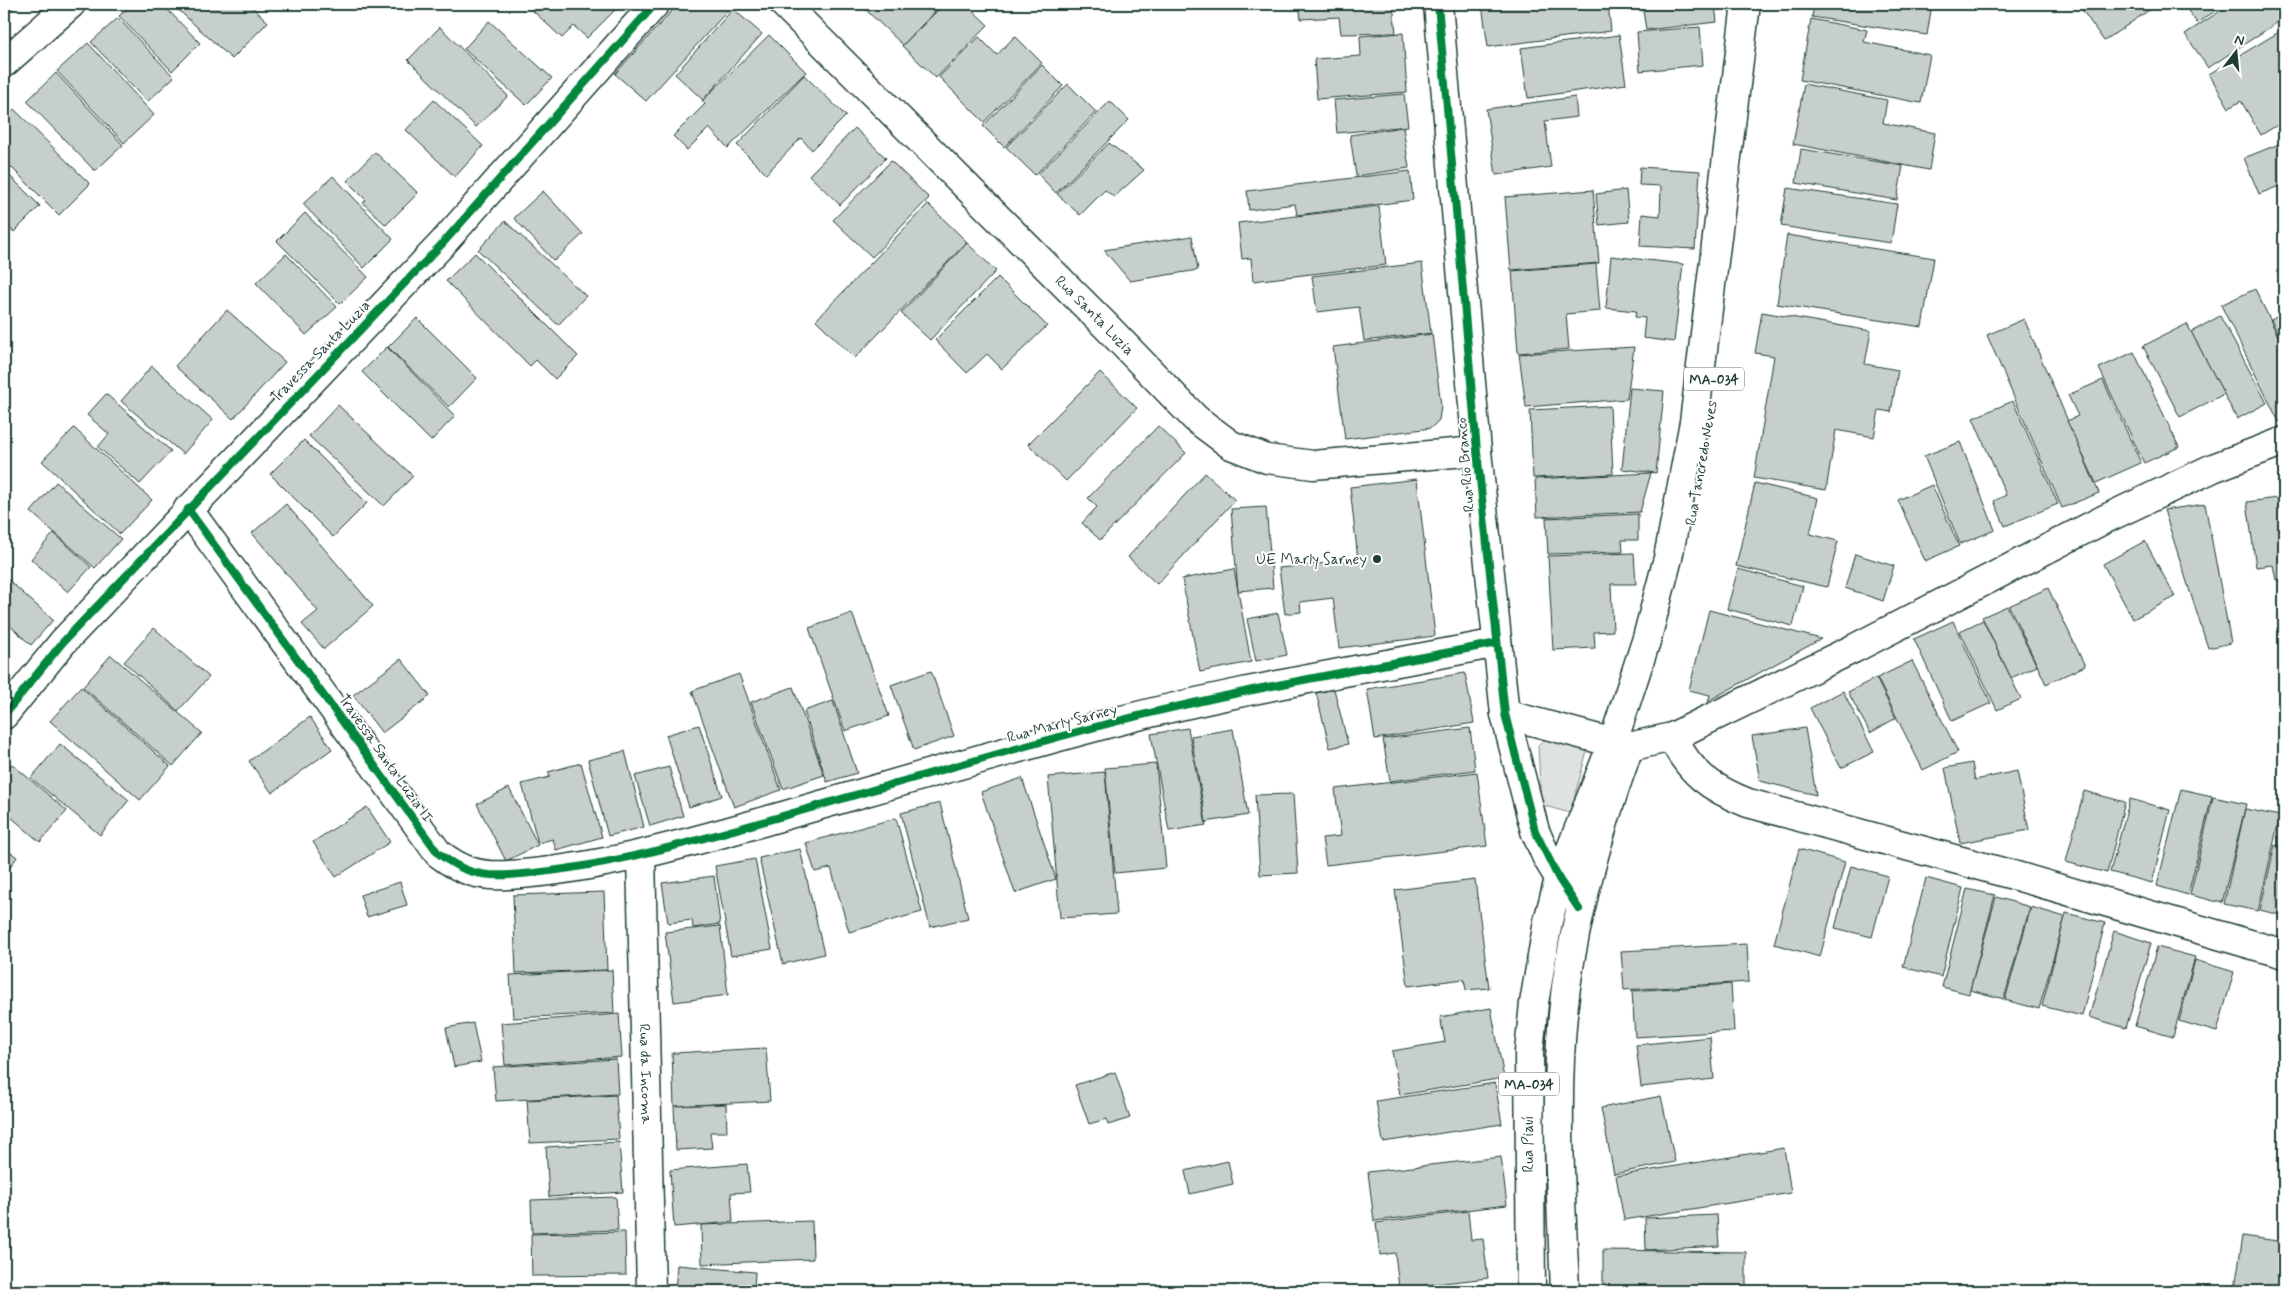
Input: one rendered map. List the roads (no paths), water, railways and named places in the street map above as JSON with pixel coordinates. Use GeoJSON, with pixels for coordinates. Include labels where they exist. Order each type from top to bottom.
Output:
{"type":"FeatureCollection","features":[{"type":"Feature","properties":{"kind":"street"},"geometry":{"type":"LineString","coordinates":[[4,63],[71,4]]}},
{"type":"Feature","properties":{"kind":"street","name":"Travessa Santa Luzia"},"geometry":{"type":"LineString","coordinates":[[4,715],[63,642],[442,244],[655,4]]}},
{"type":"Feature","properties":{"kind":"street","name":"Rua Santa Luzia"},"geometry":{"type":"LineString","coordinates":[[784,4],[1099,319],[1196,419],[1231,445],[1267,459],[1313,465],[1478,450]]}},
{"type":"Feature","properties":{"kind":"street","name":"Rua Rio Branco"},"geometry":{"type":"LineString","coordinates":[[1438,4],[1496,643],[1505,714],[1535,831],[1559,879],[1579,909]]}},
{"type":"Feature","properties":{"kind":"street","name":"Rua Tancredo Neves"},"geometry":{"type":"LineString","coordinates":[[1579,909],[1668,558],[1692,432],[1746,4]]}},
{"type":"Feature","properties":{"kind":"street","name":"Rua Tancredo Neves"},"geometry":{"type":"LineString","coordinates":[[1559,879],[1621,744],[1662,642],[1683,560],[1709,425],[1761,4]]}},
{"type":"Feature","properties":{"kind":"street"},"geometry":{"type":"LineString","coordinates":[[1505,714],[1621,744],[1672,737],[1852,649],[2105,519],[2213,468],[2284,441]]}},
{"type":"Feature","properties":{"kind":"street","name":"Travessa Santa Luzia II"},"geometry":{"type":"LineString","coordinates":[[188,509],[438,853],[456,867],[476,874],[506,876],[641,856]]}},
{"type":"Feature","properties":{"kind":"street","name":"Rua Marly Sarney"},"geometry":{"type":"LineString","coordinates":[[641,856],[1091,728],[1240,694],[1496,643]]}},
{"type":"Feature","properties":{"kind":"street"},"geometry":{"type":"LineString","coordinates":[[1672,737],[1681,755],[1706,783],[1722,793],[1748,803],[2013,875],[2284,954]]}},
{"type":"Feature","properties":{"kind":"street","name":"Rua da Incoma"},"geometry":{"type":"LineString","coordinates":[[641,856],[650,1291]]}},
{"type":"Feature","properties":{"kind":"street","name":"Rua Piauí"},"geometry":{"type":"LineString","coordinates":[[1531,1291],[1529,1052],[1540,969],[1559,879]]}},
{"type":"Feature","properties":{"kind":"street","name":"MA-034"},"geometry":{"type":"LineString","coordinates":[[1565,1291],[1561,1059],[1566,989],[1579,909]]}},
{"type":"Feature","properties":{"kind":"place","name":"UE Marly Sarney"},"geometry":{"type":"Point","coordinates":[1377,559]}}]}
